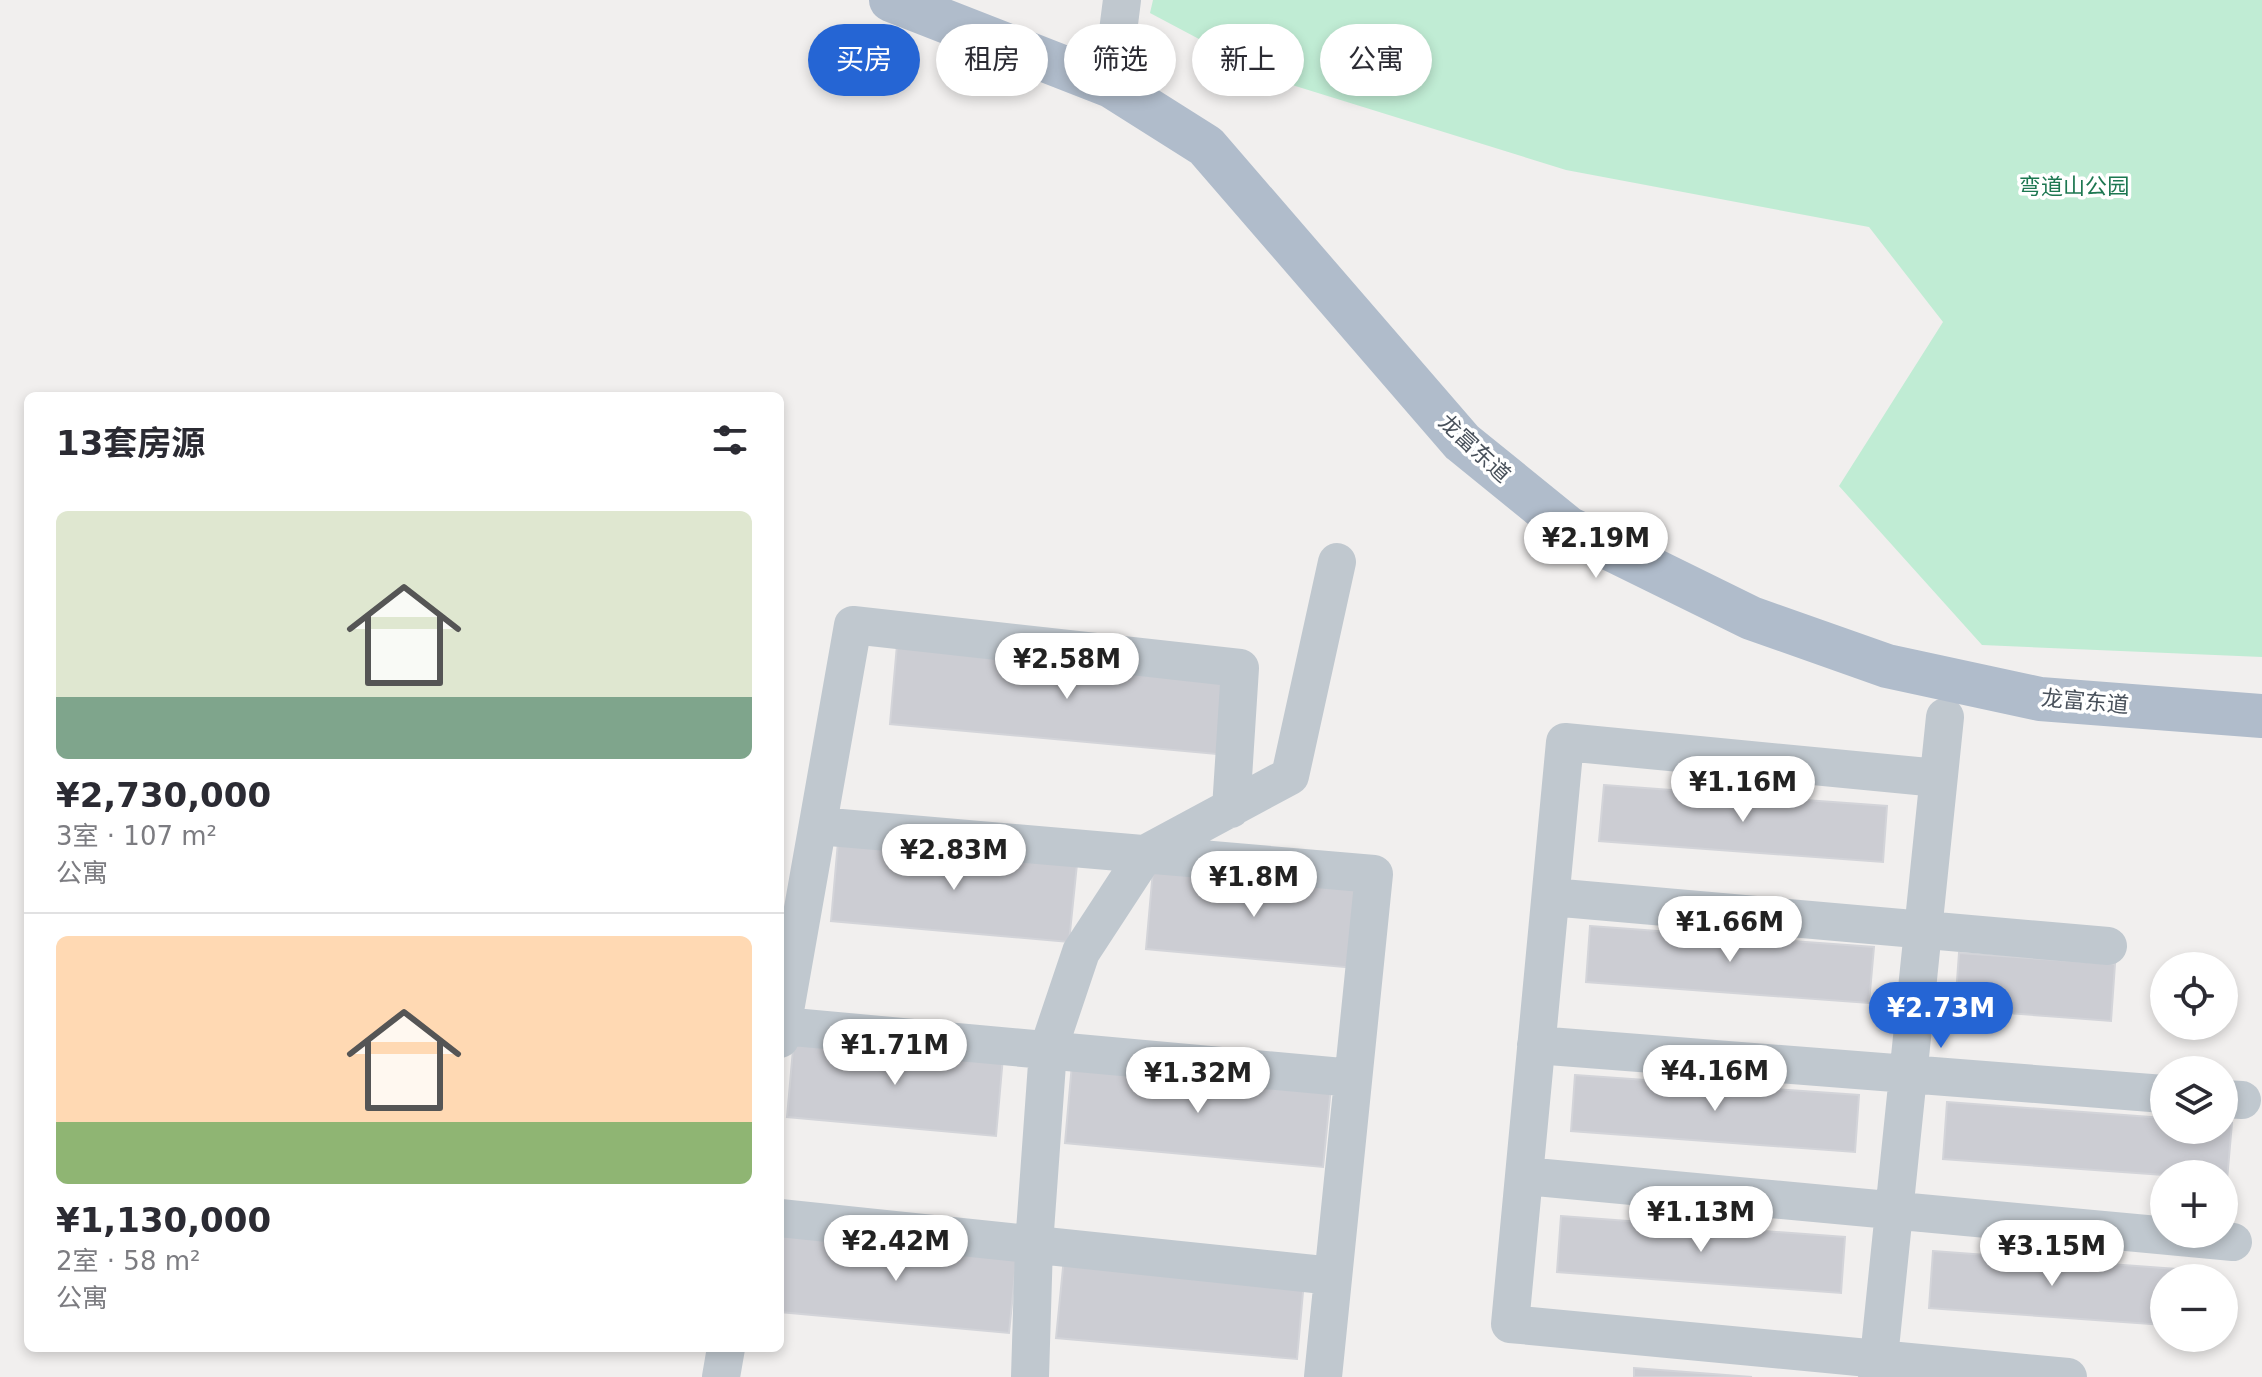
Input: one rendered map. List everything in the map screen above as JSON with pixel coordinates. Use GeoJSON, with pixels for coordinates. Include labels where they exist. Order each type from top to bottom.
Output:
{"type":"FeatureCollection","features":[{"type":"Feature","properties":{"kind":"main road","name":"龙富东道"},"geometry":{"type":"LineString","coordinates":[[891,0],[1064,68]]}},
{"type":"Feature","properties":{"kind":"main road","name":"龙富东道"},"geometry":{"type":"LineString","coordinates":[[1127,96],[1206,146],[1462,442],[1568,528],[1751,618],[1887,666],[2040,699],[2262,716]]}},
{"type":"Feature","properties":{"kind":"street"},"geometry":{"type":"LineString","coordinates":[[1119,24],[1122,0]]}},
{"type":"Feature","properties":{"kind":"street"},"geometry":{"type":"LineString","coordinates":[[1030,1377],[1034,1245],[1048,1050],[1081,952],[1145,854],[1290,776],[1337,562]]}},
{"type":"Feature","properties":{"kind":"street"},"geometry":{"type":"LineString","coordinates":[[784,1015],[853,625],[1240,668],[1231,809]]}},
{"type":"Feature","properties":{"kind":"street"},"geometry":{"type":"LineString","coordinates":[[1878,1368],[1945,717]]}},
{"type":"Feature","properties":{"kind":"street"},"geometry":{"type":"LineString","coordinates":[[1938,778],[1565,742],[1510,1324],[1878,1368],[2068,1377]]}},
{"type":"Feature","properties":{"kind":"street"},"geometry":{"type":"LineString","coordinates":[[818,826],[1374,874],[1323,1377]]}},
{"type":"Feature","properties":{"kind":"street"},"geometry":{"type":"LineString","coordinates":[[1551,897],[2108,946]]}},
{"type":"Feature","properties":{"kind":"street"},"geometry":{"type":"LineString","coordinates":[[784,1032],[1048,1050],[1353,1078]]}},
{"type":"Feature","properties":{"kind":"street"},"geometry":{"type":"LineString","coordinates":[[1536,1045],[2150,1093]]}},
{"type":"Feature","properties":{"kind":"street"},"geometry":{"type":"LineString","coordinates":[[1524,1176],[2150,1234]]}},
{"type":"Feature","properties":{"kind":"street"},"geometry":{"type":"LineString","coordinates":[[784,1218],[1333,1276]]}},
{"type":"Feature","properties":{"kind":"street"},"geometry":{"type":"LineString","coordinates":[[721,1377],[725,1352]]}},
{"type":"Feature","properties":{"kind":"green space","name":"弯道山公园"},"geometry":{"type":"Polygon","coordinates":[[[1153,0],[2262,0],[2262,657],[1982,645],[1839,486],[1943,322],[1869,227],[1566,170],[1328,96],[1432,96],[1432,24],[1320,24],[1320,94],[1304,89],[1304,24],[1192,24],[1192,35],[1176,24],[1150,13],[1153,0]]]}},
{"type":"Feature","properties":{"kind":"building"},"geometry":{"type":"Polygon","coordinates":[[[897,645],[1245,678],[1238,756],[890,724],[897,645]]]}},
{"type":"Feature","properties":{"kind":"building"},"geometry":{"type":"Polygon","coordinates":[[[1604,785],[1887,806],[1883,862],[1599,841],[1604,785]]]}},
{"type":"Feature","properties":{"kind":"building"},"geometry":{"type":"Polygon","coordinates":[[[838,842],[1077,864],[1069,942],[831,921],[838,842]]]}},
{"type":"Feature","properties":{"kind":"building"},"geometry":{"type":"Polygon","coordinates":[[[1153,870],[1363,889],[1355,968],[1146,949],[1153,870]]]}},
{"type":"Feature","properties":{"kind":"building"},"geometry":{"type":"Polygon","coordinates":[[[1590,926],[1874,947],[1869,1003],[1586,982],[1590,926]]]}},
{"type":"Feature","properties":{"kind":"building"},"geometry":{"type":"Polygon","coordinates":[[[1959,953],[2115,964],[2111,1021],[1955,1009],[1959,953]]]}},
{"type":"Feature","properties":{"kind":"building"},"geometry":{"type":"Polygon","coordinates":[[[794,1038],[1003,1057],[996,1136],[787,1117],[794,1038]]]}},
{"type":"Feature","properties":{"kind":"building"},"geometry":{"type":"Polygon","coordinates":[[[1072,1064],[1331,1087],[1323,1167],[1065,1143],[1072,1064]]]}},
{"type":"Feature","properties":{"kind":"building"},"geometry":{"type":"Polygon","coordinates":[[[1575,1075],[1859,1095],[1855,1152],[1571,1131],[1575,1075]]]}},
{"type":"Feature","properties":{"kind":"building"},"geometry":{"type":"Polygon","coordinates":[[[1947,1102],[2150,1117],[2150,1144],[2230,1144],[2229,1160],[2150,1160],[2150,1174],[1943,1159],[1947,1102]]]}},
{"type":"Feature","properties":{"kind":"building"},"geometry":{"type":"Polygon","coordinates":[[[1561,1216],[1845,1237],[1841,1293],[1557,1272],[1561,1216]]]}},
{"type":"Feature","properties":{"kind":"building"},"geometry":{"type":"Polygon","coordinates":[[[784,1232],[1017,1254],[1009,1333],[784,1312],[784,1232]]]}},
{"type":"Feature","properties":{"kind":"building"},"geometry":{"type":"Polygon","coordinates":[[[1933,1251],[2150,1267],[2150,1324],[1929,1308],[1933,1251]]]}},
{"type":"Feature","properties":{"kind":"building"},"geometry":{"type":"Polygon","coordinates":[[[1064,1258],[1304,1281],[1297,1359],[1056,1338],[1064,1258]]]}},
{"type":"Feature","properties":{"kind":"building"},"geometry":{"type":"Polygon","coordinates":[[[1634,1368],[1752,1377],[1634,1377],[1634,1368]]]}}]}
